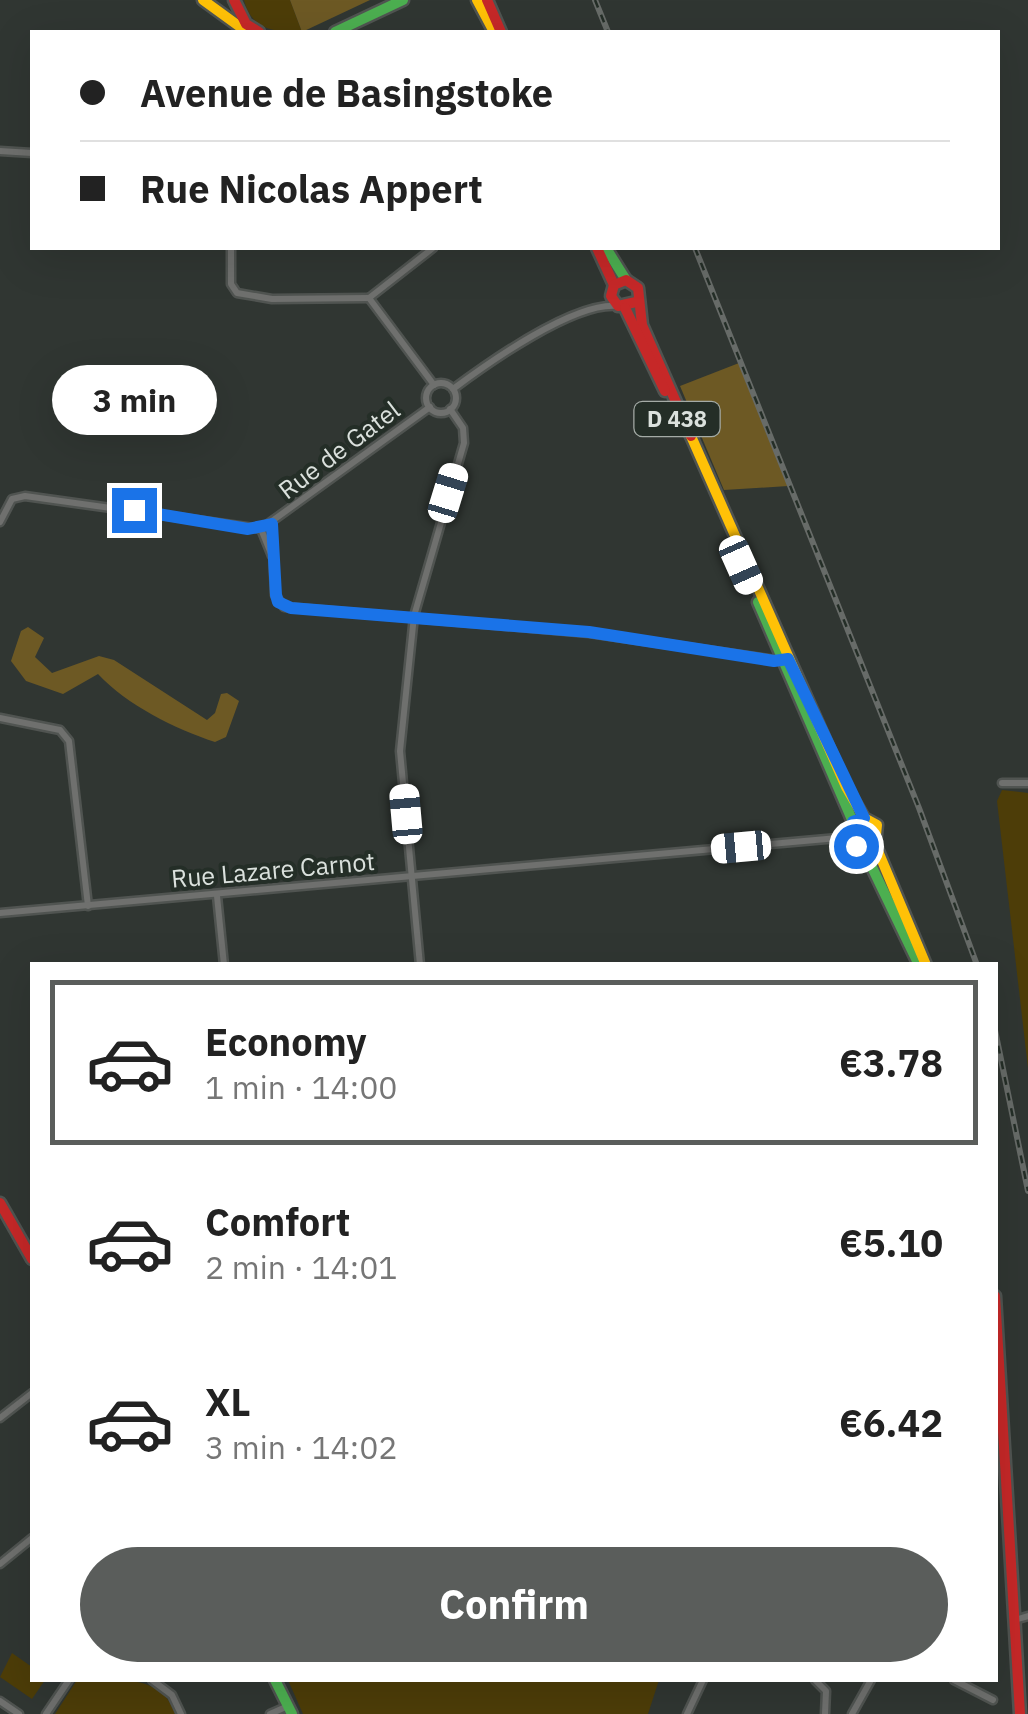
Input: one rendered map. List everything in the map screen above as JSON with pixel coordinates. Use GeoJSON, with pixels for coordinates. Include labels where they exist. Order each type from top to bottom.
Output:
{"type":"FeatureCollection","features":[{"type":"Feature","properties":{"kind":"main road"},"geometry":{"type":"LineString","coordinates":[[204,0],[244,30]]}},
{"type":"Feature","properties":{"kind":"main road"},"geometry":{"type":"LineString","coordinates":[[234,0],[246,24],[256,30]]}},
{"type":"Feature","properties":{"kind":"main road"},"geometry":{"type":"LineString","coordinates":[[328,30],[391,0]]}},
{"type":"Feature","properties":{"kind":"main road"},"geometry":{"type":"LineString","coordinates":[[339,30],[402,0]]}},
{"type":"Feature","properties":{"kind":"main road"},"geometry":{"type":"LineString","coordinates":[[477,0],[497,30]]}},
{"type":"Feature","properties":{"kind":"main road"},"geometry":{"type":"LineString","coordinates":[[487,0],[497,30]]}},
{"type":"Feature","properties":{"kind":"main road"},"geometry":{"type":"LineString","coordinates":[[597,250],[612,289],[626,305],[638,288],[626,280],[607,250]]}},
{"type":"Feature","properties":{"kind":"main road"},"geometry":{"type":"LineString","coordinates":[[612,289],[626,280]]}},
{"type":"Feature","properties":{"kind":"main road","name":"D 438"},"geometry":{"type":"LineString","coordinates":[[626,305],[859,820]]}},
{"type":"Feature","properties":{"kind":"main road"},"geometry":{"type":"LineString","coordinates":[[921,962],[860,848],[849,837],[859,820],[877,825],[875,844],[922,962]]}},
{"type":"Feature","properties":{"kind":"main road"},"geometry":{"type":"LineString","coordinates":[[860,848],[875,844]]}},
{"type":"Feature","properties":{"kind":"main road"},"geometry":{"type":"LineString","coordinates":[[0,1203],[30,1256]]}},
{"type":"Feature","properties":{"kind":"main road"},"geometry":{"type":"LineString","coordinates":[[998,1330],[1023,1618],[1014,1628],[1020,1714]]}},
{"type":"Feature","properties":{"kind":"main road"},"geometry":{"type":"LineString","coordinates":[[276,1682],[290,1710]]}},
{"type":"Feature","properties":{"kind":"street"},"geometry":{"type":"LineString","coordinates":[[0,151],[30,153]]}},
{"type":"Feature","properties":{"kind":"street"},"geometry":{"type":"LineString","coordinates":[[231,250],[230,284],[236,293],[272,299],[369,298],[430,250]]}},
{"type":"Feature","properties":{"kind":"street"},"geometry":{"type":"LineString","coordinates":[[601,306],[612,289]]}},
{"type":"Feature","properties":{"kind":"street"},"geometry":{"type":"LineString","coordinates":[[369,298],[434,384]]}},
{"type":"Feature","properties":{"kind":"street"},"geometry":{"type":"LineString","coordinates":[[453,389],[504,350],[601,306],[626,305]]}},
{"type":"Feature","properties":{"kind":"street"},"geometry":{"type":"LineString","coordinates":[[445,383],[453,389],[456,401],[450,410],[437,412],[430,408],[426,394],[434,384],[445,383]]}},
{"type":"Feature","properties":{"kind":"street","name":"Rue de Gatel"},"geometry":{"type":"LineString","coordinates":[[261,529],[430,408]]}},
{"type":"Feature","properties":{"kind":"street"},"geometry":{"type":"LineString","coordinates":[[420,962],[400,751],[414,616],[464,443],[463,428],[450,410]]}},
{"type":"Feature","properties":{"kind":"street"},"geometry":{"type":"LineString","coordinates":[[0,522],[12,499],[24,496],[261,529],[274,562]]}},
{"type":"Feature","properties":{"kind":"street"},"geometry":{"type":"LineString","coordinates":[[272,524],[276,595],[284,606],[615,636],[785,660]]}},
{"type":"Feature","properties":{"kind":"street"},"geometry":{"type":"LineString","coordinates":[[0,718],[60,730],[69,741],[88,906]]}},
{"type":"Feature","properties":{"kind":"street"},"geometry":{"type":"LineString","coordinates":[[1002,784],[1028,783]]}},
{"type":"Feature","properties":{"kind":"street","name":"Rue Lazare Carnot"},"geometry":{"type":"LineString","coordinates":[[0,913],[849,837]]}},
{"type":"Feature","properties":{"kind":"street"},"geometry":{"type":"LineString","coordinates":[[217,896],[224,962]]}},
{"type":"Feature","properties":{"kind":"street"},"geometry":{"type":"LineString","coordinates":[[0,1418],[30,1394]]}},
{"type":"Feature","properties":{"kind":"street"},"geometry":{"type":"LineString","coordinates":[[0,1564],[30,1540]]}},
{"type":"Feature","properties":{"kind":"street"},"geometry":{"type":"LineString","coordinates":[[46,1714],[68,1682]]}},
{"type":"Feature","properties":{"kind":"street"},"geometry":{"type":"LineString","coordinates":[[155,1682],[166,1689],[182,1714]]}},
{"type":"Feature","properties":{"kind":"street"},"geometry":{"type":"LineString","coordinates":[[166,1689],[168,1682]]}},
{"type":"Feature","properties":{"kind":"street"},"geometry":{"type":"LineString","coordinates":[[687,1714],[702,1682]]}},
{"type":"Feature","properties":{"kind":"street"},"geometry":{"type":"LineString","coordinates":[[817,1682],[826,1691],[825,1714]]}},
{"type":"Feature","properties":{"kind":"street"},"geometry":{"type":"LineString","coordinates":[[852,1714],[870,1682]]}},
{"type":"Feature","properties":{"kind":"street"},"geometry":{"type":"LineString","coordinates":[[958,1682],[994,1700]]}},
{"type":"Feature","properties":{"kind":"street"},"geometry":{"type":"LineString","coordinates":[[0,1701],[19,1714]]}},
{"type":"Feature","properties":{"kind":"street"},"geometry":{"type":"LineString","coordinates":[[270,1714],[290,1710]]}},
{"type":"Feature","properties":{"kind":"shaded area"},"geometry":{"type":"Polygon","coordinates":[[[244,0],[290,0],[301,30],[266,28],[248,10],[244,0]]]}},
{"type":"Feature","properties":{"kind":"shaded area"},"geometry":{"type":"Polygon","coordinates":[[[290,0],[370,0],[306,30],[301,30],[290,0]]]}},
{"type":"Feature","properties":{"kind":"shaded area"},"geometry":{"type":"Polygon","coordinates":[[[739,363],[788,486],[724,490],[680,386],[739,363]]]}},
{"type":"Feature","properties":{"kind":"shaded area"},"geometry":{"type":"Polygon","coordinates":[[[28,627],[44,638],[35,657],[52,673],[99,656],[114,660],[207,720],[215,713],[221,694],[227,693],[239,701],[226,737],[215,742],[168,723],[137,706],[98,674],[63,694],[26,681],[11,661],[21,631],[28,627]]]}},
{"type":"Feature","properties":{"kind":"shaded area"},"geometry":{"type":"Polygon","coordinates":[[[1002,790],[1028,793],[1028,1068],[997,801],[1002,790]]]}},
{"type":"Feature","properties":{"kind":"shaded area"},"geometry":{"type":"Polygon","coordinates":[[[12,1653],[30,1666],[30,1682],[44,1682],[32,1699],[0,1677],[12,1653]]]}},
{"type":"Feature","properties":{"kind":"shaded area"},"geometry":{"type":"Polygon","coordinates":[[[76,1682],[138,1682],[159,1691],[169,1700],[175,1714],[55,1714],[76,1682]]]}},
{"type":"Feature","properties":{"kind":"shaded area"},"geometry":{"type":"Polygon","coordinates":[[[289,1682],[658,1682],[648,1714],[303,1714],[289,1682]]]}},
{"type":"Feature","properties":{"kind":"railway"},"geometry":{"type":"LineString","coordinates":[[595,0],[607,30]]}},
{"type":"Feature","properties":{"kind":"railway"},"geometry":{"type":"LineString","coordinates":[[696,250],[919,808],[976,962]]}},
{"type":"Feature","properties":{"kind":"railway"},"geometry":{"type":"LineString","coordinates":[[998,1045],[1028,1191]]}},
{"type":"Feature","properties":{"kind":"traffic: fast"},"geometry":{"type":"LineString","coordinates":[[339,30],[403,0]]}},
{"type":"Feature","properties":{"kind":"traffic: fast"},"geometry":{"type":"LineString","coordinates":[[607,250],[626,280]]}},
{"type":"Feature","properties":{"kind":"traffic: fast"},"geometry":{"type":"LineString","coordinates":[[758,602],[853,822]]}},
{"type":"Feature","properties":{"kind":"traffic: fast"},"geometry":{"type":"LineString","coordinates":[[853,822],[851,840],[869,861],[918,962]]}},
{"type":"Feature","properties":{"kind":"traffic: fast"},"geometry":{"type":"LineString","coordinates":[[276,1682],[292,1714]]}},
{"type":"Feature","properties":{"kind":"traffic: slow"},"geometry":{"type":"LineString","coordinates":[[203,0],[244,30]]}},
{"type":"Feature","properties":{"kind":"traffic: slow"},"geometry":{"type":"LineString","coordinates":[[477,0],[493,30]]}},
{"type":"Feature","properties":{"kind":"traffic: slow"},"geometry":{"type":"LineString","coordinates":[[691,436],[846,787],[864,818],[877,825],[875,844]]}},
{"type":"Feature","properties":{"kind":"traffic: slow"},"geometry":{"type":"LineString","coordinates":[[875,844],[925,962]]}},
{"type":"Feature","properties":{"kind":"traffic: jam"},"geometry":{"type":"LineString","coordinates":[[234,0],[246,24],[256,30]]}},
{"type":"Feature","properties":{"kind":"traffic: jam"},"geometry":{"type":"LineString","coordinates":[[487,0],[500,30]]}},
{"type":"Feature","properties":{"kind":"traffic: jam"},"geometry":{"type":"LineString","coordinates":[[598,250],[614,285]]}},
{"type":"Feature","properties":{"kind":"traffic: jam"},"geometry":{"type":"LineString","coordinates":[[636,302],[618,306],[611,296],[614,285],[626,280],[638,288],[642,325],[691,436]]}},
{"type":"Feature","properties":{"kind":"traffic: jam"},"geometry":{"type":"LineString","coordinates":[[625,308],[665,391]]}},
{"type":"Feature","properties":{"kind":"traffic: jam"},"geometry":{"type":"LineString","coordinates":[[0,1203],[30,1256]]}},
{"type":"Feature","properties":{"kind":"traffic: jam"},"geometry":{"type":"LineString","coordinates":[[998,1346],[1020,1714]]}},
{"type":"Feature","properties":{"kind":"route"},"geometry":{"type":"LineString","coordinates":[[134,510],[248,529],[272,524],[276,595],[278,602],[291,608],[589,632],[781,662],[788,659],[864,818],[850,826],[849,837],[856,846]]}}]}
